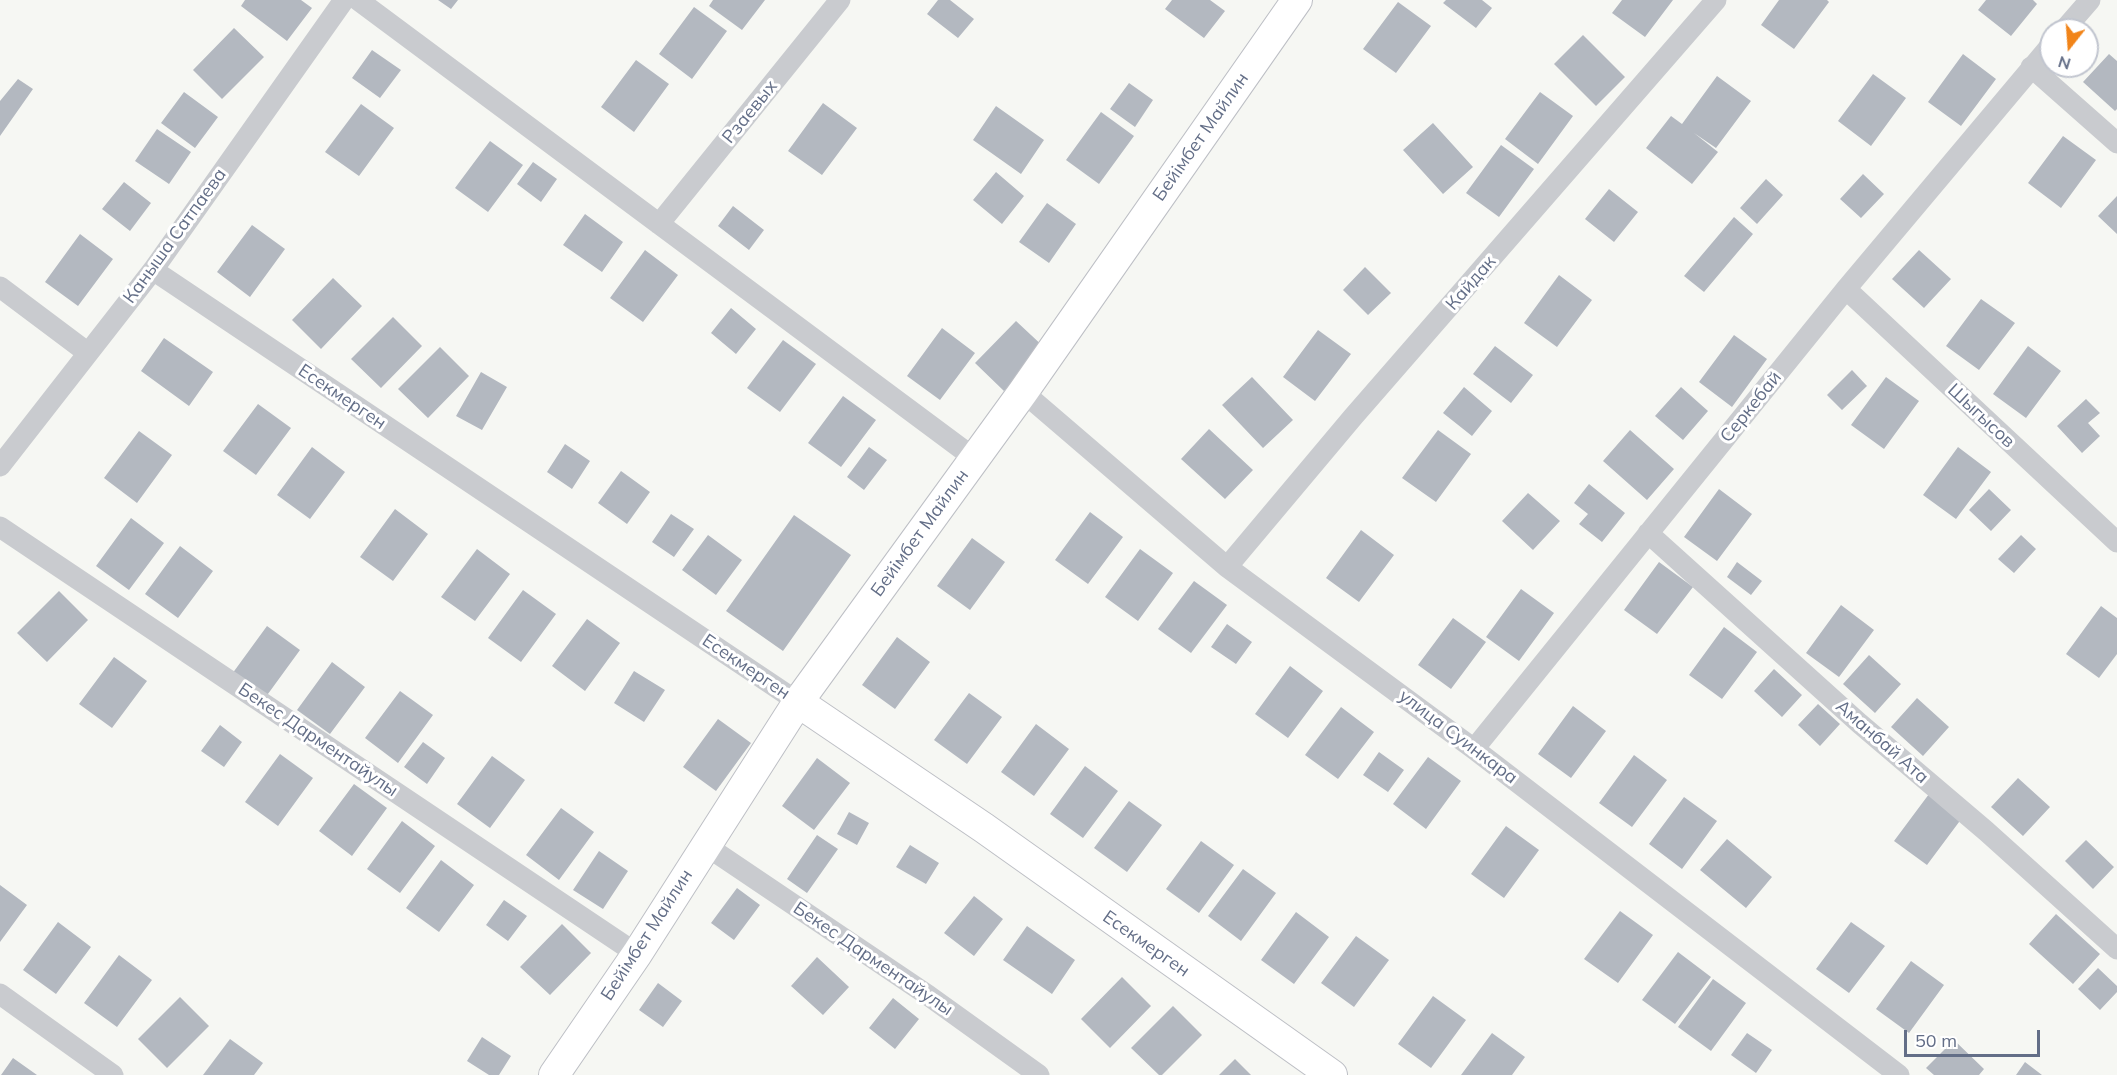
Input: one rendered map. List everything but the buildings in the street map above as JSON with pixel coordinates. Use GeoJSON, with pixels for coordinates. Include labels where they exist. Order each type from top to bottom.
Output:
{"type":"FeatureCollection","features":[{"type":"Feature","properties":{"kind":"street","name":"Каныша Сатпаева"},"geometry":{"type":"LineString","coordinates":[[0,466],[153,270],[344,0]]}},
{"type":"Feature","properties":{"kind":"street"},"geometry":{"type":"LineString","coordinates":[[358,0],[974,458]]}},
{"type":"Feature","properties":{"kind":"street","name":"Рзаевых"},"geometry":{"type":"LineString","coordinates":[[659,224],[840,0]]}},
{"type":"Feature","properties":{"kind":"street","name":"Бейімбет Майлин"},"geometry":{"type":"LineString","coordinates":[[554,1075],[636,954],[798,702],[1023,392],[1298,0]]}},
{"type":"Feature","properties":{"kind":"street","name":"Кайдак"},"geometry":{"type":"LineString","coordinates":[[1227,567],[1353,417],[1716,0]]}},
{"type":"Feature","properties":{"kind":"street"},"geometry":{"type":"LineString","coordinates":[[2074,18],[2090,0]]}},
{"type":"Feature","properties":{"kind":"street","name":"Серкебай"},"geometry":{"type":"LineString","coordinates":[[1474,749],[1846,289],[2039,58]]}},
{"type":"Feature","properties":{"kind":"street"},"geometry":{"type":"LineString","coordinates":[[2031,67],[2117,143]]}},
{"type":"Feature","properties":{"kind":"street","name":"Eсекмерген"},"geometry":{"type":"LineString","coordinates":[[153,270],[984,828],[1332,1075]]}},
{"type":"Feature","properties":{"kind":"street"},"geometry":{"type":"LineString","coordinates":[[0,287],[88,352]]}},
{"type":"Feature","properties":{"kind":"street","name":"Шыгысов"},"geometry":{"type":"LineString","coordinates":[[1846,289],[2117,542]]}},
{"type":"Feature","properties":{"kind":"street","name":"улица Суинкара"},"geometry":{"type":"LineString","coordinates":[[1023,392],[1227,567],[1474,749],[1899,1075]]}},
{"type":"Feature","properties":{"kind":"street","name":"Бекес Дарментайулы"},"geometry":{"type":"LineString","coordinates":[[0,526],[636,954]]}},
{"type":"Feature","properties":{"kind":"street","name":"Аманбай Ата"},"geometry":{"type":"LineString","coordinates":[[1648,533],[1859,723],[1986,831],[2117,949]]}},
{"type":"Feature","properties":{"kind":"street","name":"Бекес Дарментайулы"},"geometry":{"type":"LineString","coordinates":[[705,845],[929,996],[1040,1075]]}},
{"type":"Feature","properties":{"kind":"street"},"geometry":{"type":"LineString","coordinates":[[0,994],[113,1075]]}}]}
